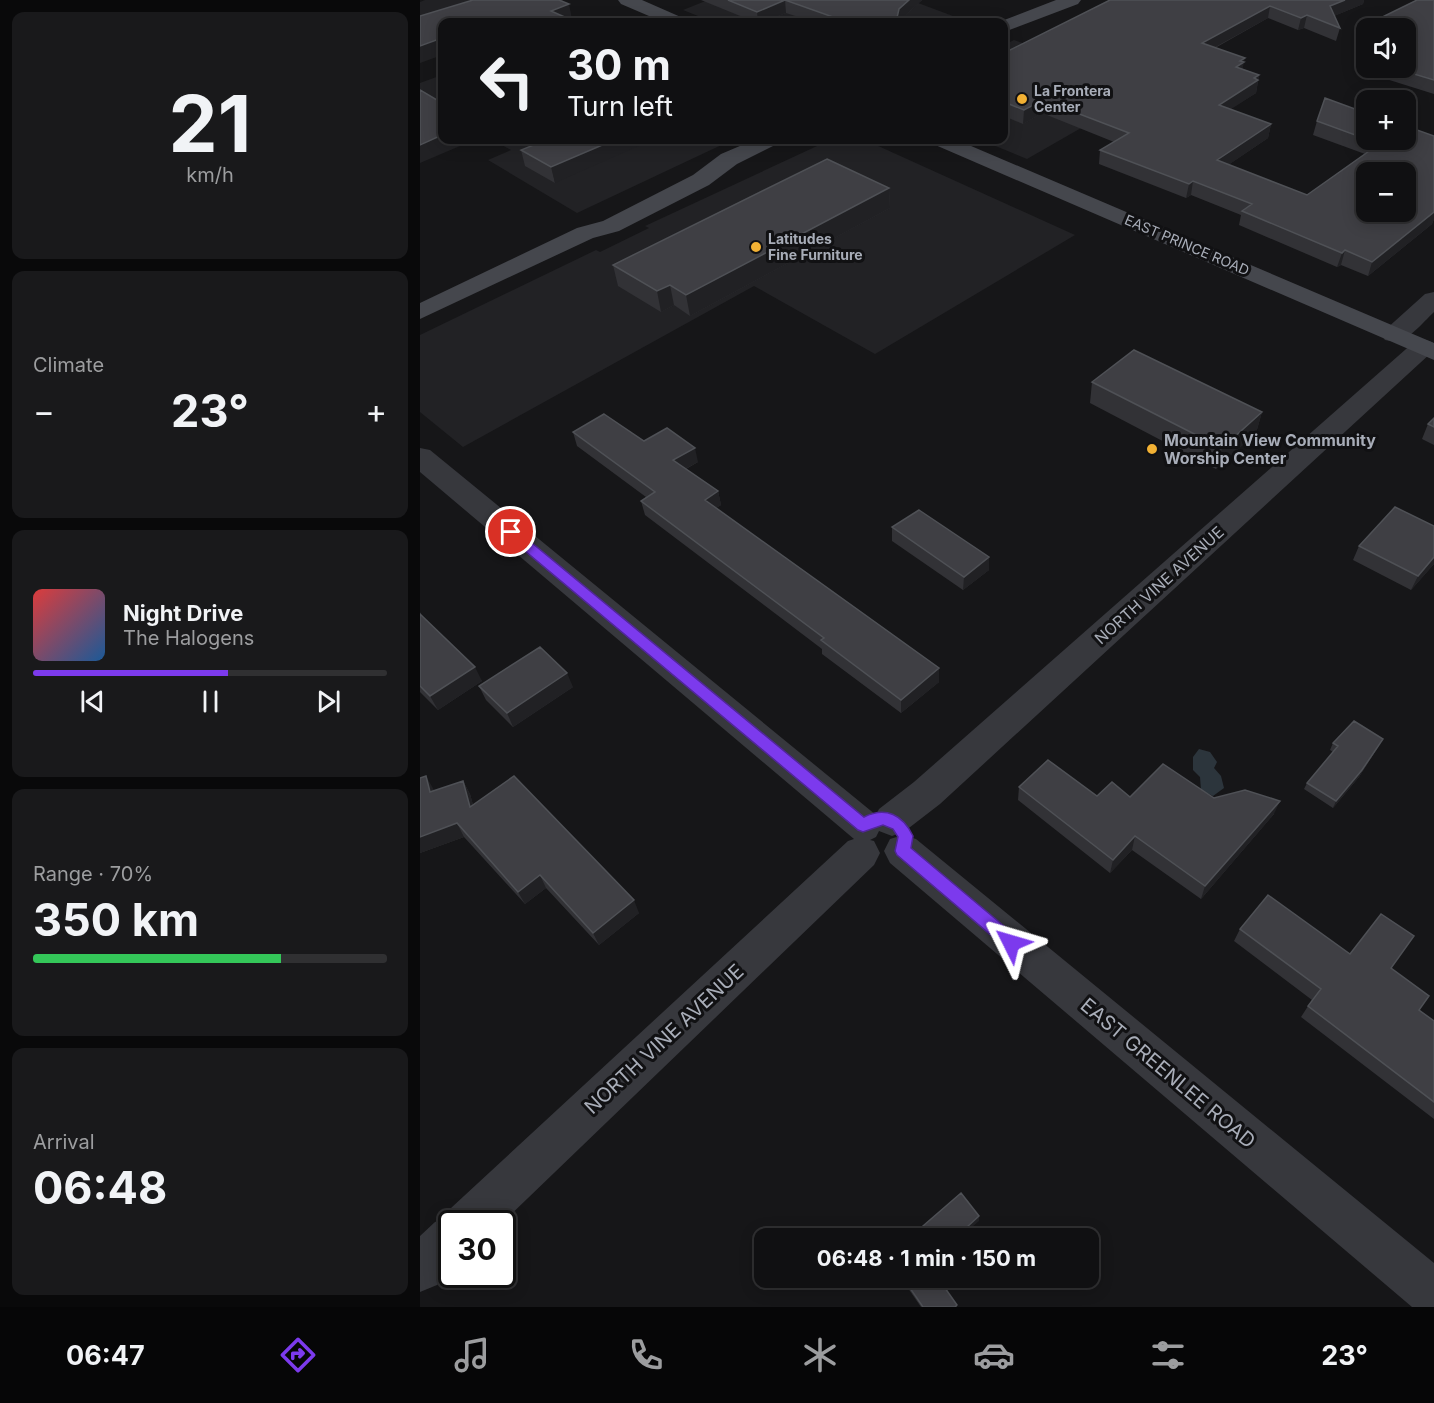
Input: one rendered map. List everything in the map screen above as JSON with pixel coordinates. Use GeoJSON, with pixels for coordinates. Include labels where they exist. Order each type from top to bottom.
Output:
{"type":"FeatureCollection","features":[{"type":"Feature","properties":{"kind":"main road"},"geometry":{"type":"LineString","coordinates":[[627,0],[668,18]]}},
{"type":"Feature","properties":{"kind":"main road"},"geometry":{"type":"LineString","coordinates":[[1025,17],[1035,5],[1047,0]]}},
{"type":"Feature","properties":{"kind":"main road"},"geometry":{"type":"LineString","coordinates":[[1008,25],[1025,17],[1060,7],[1072,0]]}},
{"type":"Feature","properties":{"kind":"main road"},"geometry":{"type":"LineString","coordinates":[[420,312],[585,233],[611,226],[701,180],[729,159],[761,144]]}},
{"type":"Feature","properties":{"kind":"main road","name":"EAST PRINCE ROAD"},"geometry":{"type":"LineString","coordinates":[[949,144],[1429,349]]}},
{"type":"Feature","properties":{"kind":"street"},"geometry":{"type":"LineString","coordinates":[[1394,334],[1434,299]]}},
{"type":"Feature","properties":{"kind":"street","name":"NORTH VINE AVENUE"},"geometry":{"type":"LineString","coordinates":[[482,1210],[927,793],[1429,349]]}},
{"type":"Feature","properties":{"kind":"street","name":"EAST GREENLEE ROAD"},"geometry":{"type":"LineString","coordinates":[[420,457],[1434,1294]]}},
{"type":"Feature","properties":{"kind":"street"},"geometry":{"type":"LineString","coordinates":[[420,1268],[438,1252]]}},
{"type":"Feature","properties":{"kind":"shaded area"},"geometry":{"type":"Polygon","coordinates":[[[708,0],[910,0],[958,18],[703,18],[683,10],[708,0]]]}},
{"type":"Feature","properties":{"kind":"shaded area"},"geometry":{"type":"Polygon","coordinates":[[[1014,40],[1028,45],[1109,112],[1027,159],[991,144],[1008,144],[1008,43],[1014,40]]]}},
{"type":"Feature","properties":{"kind":"shaded area"},"geometry":{"type":"Polygon","coordinates":[[[438,76],[438,109],[420,98],[420,83],[438,76]]]}},
{"type":"Feature","properties":{"kind":"shaded area"},"geometry":{"type":"Polygon","coordinates":[[[500,144],[724,144],[577,213],[488,160],[511,150],[500,144]]]}},
{"type":"Feature","properties":{"kind":"shaded area"},"geometry":{"type":"Polygon","coordinates":[[[821,144],[874,144],[1075,235],[875,354],[754,286],[463,447],[420,412],[420,335],[596,250],[600,252],[649,228],[645,226],[821,144]]]}},
{"type":"Feature","properties":{"kind":"shaded area"},"geometry":{"type":"Polygon","coordinates":[[[1199,749],[1210,752],[1217,762],[1214,768],[1221,776],[1224,788],[1213,796],[1201,790],[1200,777],[1193,770],[1193,757],[1199,749]]]}},
{"type":"Feature","properties":{"kind":"building"},"geometry":{"type":"Polygon","coordinates":[[[473,0],[559,0],[569,4],[551,11],[567,18],[438,18],[438,39],[420,46],[420,16],[473,0]]]}},
{"type":"Feature","properties":{"kind":"building"},"geometry":{"type":"Polygon","coordinates":[[[728,0],[785,0],[757,12],[728,0]]]}},
{"type":"Feature","properties":{"kind":"building"},"geometry":{"type":"Polygon","coordinates":[[[785,0],[909,0],[899,9],[897,18],[836,18],[785,0]]]}},
{"type":"Feature","properties":{"kind":"building"},"geometry":{"type":"Polygon","coordinates":[[[1110,0],[1345,0],[1330,6],[1340,28],[1307,15],[1301,18],[1270,6],[1202,43],[1245,58],[1240,61],[1244,62],[1236,67],[1259,75],[1254,78],[1258,80],[1219,105],[1271,124],[1217,160],[1307,195],[1371,150],[1416,150],[1416,130],[1434,136],[1434,212],[1372,262],[1345,250],[1342,253],[1242,211],[1252,204],[1193,181],[1189,184],[1100,150],[1129,133],[1043,100],[1024,110],[1008,104],[1008,51],[1110,0]]]}},
{"type":"Feature","properties":{"kind":"building"},"geometry":{"type":"Polygon","coordinates":[[[1417,0],[1434,0],[1434,80],[1416,75],[1416,18],[1380,18],[1417,0]]]}},
{"type":"Feature","properties":{"kind":"building"},"geometry":{"type":"Polygon","coordinates":[[[420,90],[438,101],[438,137],[420,145],[420,90]]]}},
{"type":"Feature","properties":{"kind":"building"},"geometry":{"type":"Polygon","coordinates":[[[1325,98],[1356,109],[1356,135],[1317,121],[1325,98]]]}},
{"type":"Feature","properties":{"kind":"building"},"geometry":{"type":"Polygon","coordinates":[[[536,144],[605,144],[551,167],[521,150],[536,144]]]}},
{"type":"Feature","properties":{"kind":"building"},"geometry":{"type":"Polygon","coordinates":[[[827,159],[889,188],[686,295],[670,285],[657,291],[613,265],[827,159]]]}},
{"type":"Feature","properties":{"kind":"building"},"geometry":{"type":"Polygon","coordinates":[[[1134,350],[1262,412],[1222,448],[1092,382],[1134,350]]]}},
{"type":"Feature","properties":{"kind":"building"},"geometry":{"type":"Polygon","coordinates":[[[604,414],[644,441],[667,428],[695,448],[673,460],[718,491],[705,500],[939,668],[901,700],[821,640],[824,638],[641,501],[655,492],[573,432],[604,414]]]}},
{"type":"Feature","properties":{"kind":"building"},"geometry":{"type":"Polygon","coordinates":[[[1434,418],[1434,427],[1428,424],[1434,418]]]}},
{"type":"Feature","properties":{"kind":"building"},"geometry":{"type":"Polygon","coordinates":[[[1395,507],[1434,526],[1434,557],[1418,576],[1359,546],[1395,507]]]}},
{"type":"Feature","properties":{"kind":"building"},"geometry":{"type":"Polygon","coordinates":[[[919,510],[989,557],[964,577],[892,527],[919,510]]]}},
{"type":"Feature","properties":{"kind":"building"},"geometry":{"type":"Polygon","coordinates":[[[420,614],[475,667],[430,696],[420,686],[420,614]]]}},
{"type":"Feature","properties":{"kind":"building"},"geometry":{"type":"Polygon","coordinates":[[[540,647],[567,673],[507,713],[479,686],[540,647]]]}},
{"type":"Feature","properties":{"kind":"building"},"geometry":{"type":"Polygon","coordinates":[[[1354,721],[1383,739],[1362,770],[1336,801],[1307,783],[1338,746],[1333,743],[1354,721]]]}},
{"type":"Feature","properties":{"kind":"building"},"geometry":{"type":"Polygon","coordinates":[[[1048,760],[1097,796],[1112,782],[1130,797],[1163,764],[1214,798],[1245,790],[1280,801],[1205,886],[1135,836],[1113,860],[1019,787],[1048,760]]]}},
{"type":"Feature","properties":{"kind":"building"},"geometry":{"type":"Polygon","coordinates":[[[426,776],[430,792],[463,781],[470,807],[514,776],[634,900],[593,933],[540,875],[518,892],[457,823],[420,837],[420,778],[426,776]]]}},
{"type":"Feature","properties":{"kind":"building"},"geometry":{"type":"Polygon","coordinates":[[[1268,895],[1350,954],[1381,914],[1414,936],[1391,968],[1429,996],[1419,1010],[1434,1021],[1434,1102],[1308,1006],[1321,989],[1240,929],[1268,895]]]}},
{"type":"Feature","properties":{"kind":"building"},"geometry":{"type":"Polygon","coordinates":[[[961,1193],[979,1216],[966,1228],[921,1228],[961,1193]]]}},
{"type":"Feature","properties":{"kind":"building"},"geometry":{"type":"Polygon","coordinates":[[[910,1288],[945,1288],[957,1305],[955,1307],[923,1307],[910,1288]]]}},
{"type":"Feature","properties":{"kind":"place","name":"La Frontera Center"},"geometry":{"type":"Point","coordinates":[1022,99]}},
{"type":"Feature","properties":{"kind":"place","name":"Latitudes Fine Furniture"},"geometry":{"type":"Point","coordinates":[756,247]}},
{"type":"Feature","properties":{"kind":"place","name":"Mountain View Community Worship Center"},"geometry":{"type":"Point","coordinates":[1152,449]}},
{"type":"Feature","properties":{"kind":"route"},"geometry":{"type":"LineString","coordinates":[[511,532],[863,826],[868,822],[884,818],[898,824],[906,836],[903,851],[1011,943]]}}]}
